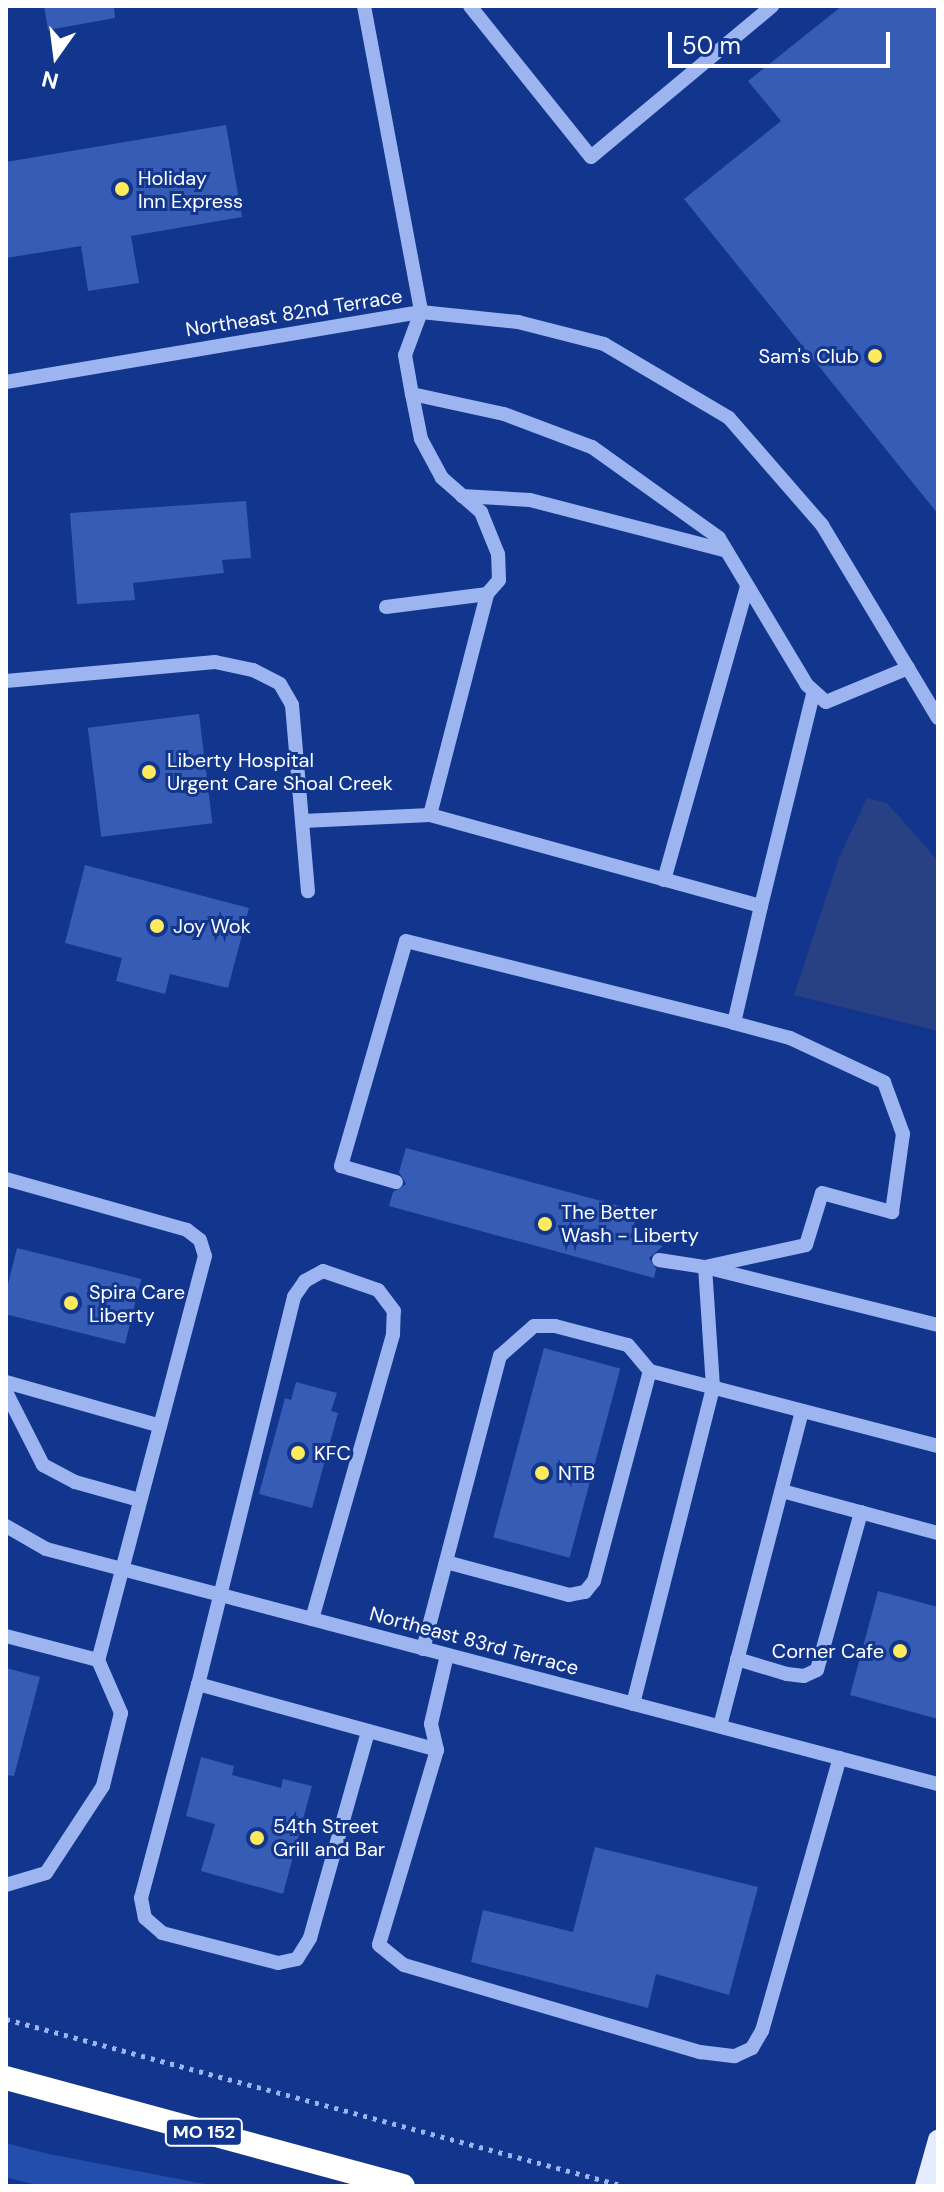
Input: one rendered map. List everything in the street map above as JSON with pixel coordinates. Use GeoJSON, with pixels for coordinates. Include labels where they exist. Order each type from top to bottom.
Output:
{"type":"FeatureCollection","features":[{"type":"Feature","properties":{"kind":"highway","name":"MO 152"},"geometry":{"type":"LineString","coordinates":[[6,2078],[403,2186]]}},
{"type":"Feature","properties":{"kind":"main road"},"geometry":{"type":"LineString","coordinates":[[925,2186],[938,2140]]}},
{"type":"Feature","properties":{"kind":"street"},"geometry":{"type":"LineString","coordinates":[[364,6],[421,312],[405,355],[421,439],[442,478],[481,512],[498,554],[499,580],[487,594],[430,815]]}},
{"type":"Feature","properties":{"kind":"street"},"geometry":{"type":"LineString","coordinates":[[470,6],[591,157],[772,6]]}},
{"type":"Feature","properties":{"kind":"street","name":"Northeast 82nd Terrace"},"geometry":{"type":"LineString","coordinates":[[6,382],[421,312],[518,322],[604,344],[729,418],[822,525],[908,668],[931,692],[938,718]]}},
{"type":"Feature","properties":{"kind":"street"},"geometry":{"type":"LineString","coordinates":[[412,394],[504,414],[592,447],[719,538],[814,691],[826,702],[908,668]]}},
{"type":"Feature","properties":{"kind":"street"},"geometry":{"type":"LineString","coordinates":[[462,496],[530,500],[727,551]]}},
{"type":"Feature","properties":{"kind":"street"},"geometry":{"type":"LineString","coordinates":[[664,880],[747,586]]}},
{"type":"Feature","properties":{"kind":"street"},"geometry":{"type":"LineString","coordinates":[[386,607],[487,594]]}},
{"type":"Feature","properties":{"kind":"street"},"geometry":{"type":"LineString","coordinates":[[6,681],[215,662],[253,670],[280,684],[292,705],[308,891]]}},
{"type":"Feature","properties":{"kind":"street"},"geometry":{"type":"LineString","coordinates":[[734,1023],[814,691]]}},
{"type":"Feature","properties":{"kind":"street"},"geometry":{"type":"LineString","coordinates":[[303,821],[430,815],[761,906]]}},
{"type":"Feature","properties":{"kind":"street"},"geometry":{"type":"LineString","coordinates":[[396,1182],[341,1166],[406,941],[790,1038],[884,1082],[903,1134],[892,1212],[822,1193],[806,1245],[705,1267]]}},
{"type":"Feature","properties":{"kind":"street"},"geometry":{"type":"LineString","coordinates":[[6,1179],[187,1230],[200,1240],[205,1256],[98,1660],[121,1713],[103,1786],[46,1873],[6,1885]]}},
{"type":"Feature","properties":{"kind":"street"},"geometry":{"type":"LineString","coordinates":[[659,1260],[705,1267],[938,1325]]}},
{"type":"Feature","properties":{"kind":"street"},"geometry":{"type":"LineString","coordinates":[[633,1704],[713,1387],[705,1267]]}},
{"type":"Feature","properties":{"kind":"street"},"geometry":{"type":"LineString","coordinates":[[312,1619],[393,1334],[394,1311],[378,1290],[323,1271],[305,1281],[294,1297],[222,1595],[141,1898],[145,1918],[162,1933],[278,1963],[297,1959],[310,1938],[368,1731]]}},
{"type":"Feature","properties":{"kind":"street"},"geometry":{"type":"LineString","coordinates":[[423,1649],[500,1356],[515,1339],[534,1326],[555,1326],[628,1345],[650,1371],[938,1446]]}},
{"type":"Feature","properties":{"kind":"street"},"geometry":{"type":"LineString","coordinates":[[446,1562],[569,1595],[585,1592],[594,1581],[650,1371]]}},
{"type":"Feature","properties":{"kind":"street"},"geometry":{"type":"LineString","coordinates":[[6,1382],[160,1426]]}},
{"type":"Feature","properties":{"kind":"street"},"geometry":{"type":"LineString","coordinates":[[6,1392],[43,1465],[75,1482],[139,1500]]}},
{"type":"Feature","properties":{"kind":"street"},"geometry":{"type":"LineString","coordinates":[[720,1726],[802,1411]]}},
{"type":"Feature","properties":{"kind":"street"},"geometry":{"type":"LineString","coordinates":[[782,1491],[938,1533]]}},
{"type":"Feature","properties":{"kind":"street"},"geometry":{"type":"LineString","coordinates":[[737,1659],[787,1674],[804,1676],[817,1670],[861,1512]]}},
{"type":"Feature","properties":{"kind":"street","name":"Northeast 83rd Terrace"},"geometry":{"type":"LineString","coordinates":[[6,1526],[46,1549],[938,1784]]}},
{"type":"Feature","properties":{"kind":"street"},"geometry":{"type":"LineString","coordinates":[[6,1636],[98,1660]]}},
{"type":"Feature","properties":{"kind":"street"},"geometry":{"type":"LineString","coordinates":[[447,1655],[431,1724],[437,1750],[380,1928],[379,1945],[389,1957],[721,2057],[752,2048],[762,2031],[840,1758]]}},
{"type":"Feature","properties":{"kind":"street"},"geometry":{"type":"LineString","coordinates":[[198,1684],[437,1750]]}},
{"type":"Feature","properties":{"kind":"path"},"geometry":{"type":"LineString","coordinates":[[6,2019],[624,2186]]}},
{"type":"Feature","properties":{"kind":"shaded area"},"geometry":{"type":"Polygon","coordinates":[[[867,798],[887,803],[938,861],[938,1031],[794,995],[839,858],[867,798]]]}},
{"type":"Feature","properties":{"kind":"shaded area"},"geometry":{"type":"Polygon","coordinates":[[[6,2143],[215,2186],[40,2186],[6,2177],[6,2143]]]}},
{"type":"Feature","properties":{"kind":"building"},"geometry":{"type":"Polygon","coordinates":[[[44,6],[114,6],[115,18],[48,30],[44,6]]]}},
{"type":"Feature","properties":{"kind":"building","name":"Sam's Club"},"geometry":{"type":"Polygon","coordinates":[[[842,6],[938,6],[938,514],[684,199],[781,121],[748,81],[842,6]]]}},
{"type":"Feature","properties":{"kind":"building","name":"Holiday Inn Express"},"geometry":{"type":"Polygon","coordinates":[[[226,125],[242,217],[131,236],[139,283],[88,291],[81,246],[6,258],[6,162],[226,125]]]}},
{"type":"Feature","properties":{"kind":"building"},"geometry":{"type":"Polygon","coordinates":[[[246,501],[251,558],[222,560],[224,573],[133,583],[135,600],[77,604],[70,513],[246,501]]]}},
{"type":"Feature","properties":{"kind":"building","name":"Liberty Hospital Urgent Care Shoal Creek"},"geometry":{"type":"Polygon","coordinates":[[[199,714],[212,823],[101,837],[88,728],[199,714]]]}},
{"type":"Feature","properties":{"kind":"building","name":"Joy Wok"},"geometry":{"type":"Polygon","coordinates":[[[85,865],[249,908],[228,988],[170,974],[165,994],[116,981],[122,958],[65,943],[85,865]]]}},
{"type":"Feature","properties":{"kind":"building","name":"The Better Wash - Liberty"},"geometry":{"type":"Polygon","coordinates":[[[406,1148],[638,1211],[630,1238],[663,1246],[649,1258],[656,1269],[654,1278],[389,1206],[393,1192],[406,1184],[399,1172],[406,1148]]]}},
{"type":"Feature","properties":{"kind":"building","name":"Spira Care Liberty"},"geometry":{"type":"Polygon","coordinates":[[[17,1248],[141,1279],[125,1344],[6,1314],[6,1292],[17,1248]]]}},
{"type":"Feature","properties":{"kind":"building"},"geometry":{"type":"Polygon","coordinates":[[[544,1348],[620,1368],[570,1558],[493,1537],[544,1348]]]}},
{"type":"Feature","properties":{"kind":"building","name":"KFC"},"geometry":{"type":"Polygon","coordinates":[[[296,1382],[337,1393],[331,1411],[338,1413],[312,1508],[259,1494],[285,1398],[291,1400],[296,1382]]]}},
{"type":"Feature","properties":{"kind":"building","name":"Corner Cafe"},"geometry":{"type":"Polygon","coordinates":[[[878,1591],[938,1607],[938,1719],[850,1695],[878,1591]]]}},
{"type":"Feature","properties":{"kind":"building"},"geometry":{"type":"Polygon","coordinates":[[[6,1668],[40,1677],[14,1776],[6,1775],[6,1668]]]}},
{"type":"Feature","properties":{"kind":"building","name":"54th Street Grill and Bar"},"geometry":{"type":"Polygon","coordinates":[[[201,1757],[234,1766],[232,1775],[281,1788],[283,1779],[312,1786],[283,1894],[201,1871],[215,1824],[186,1816],[201,1757]]]}},
{"type":"Feature","properties":{"kind":"building"},"geometry":{"type":"Polygon","coordinates":[[[595,1847],[758,1887],[729,1995],[656,1974],[648,2008],[471,1962],[483,1910],[573,1932],[595,1847]]]}},
{"type":"Feature","properties":{"kind":"place","name":"Holiday Inn Express"},"geometry":{"type":"Point","coordinates":[122,189]}},
{"type":"Feature","properties":{"kind":"place","name":"Sam's Club"},"geometry":{"type":"Point","coordinates":[875,356]}},
{"type":"Feature","properties":{"kind":"place","name":"Liberty Hospital Urgent Care Shoal Creek"},"geometry":{"type":"Point","coordinates":[149,772]}},
{"type":"Feature","properties":{"kind":"place","name":"Joy Wok"},"geometry":{"type":"Point","coordinates":[157,926]}},
{"type":"Feature","properties":{"kind":"place","name":"The Better Wash - Liberty"},"geometry":{"type":"Point","coordinates":[545,1224]}},
{"type":"Feature","properties":{"kind":"place","name":"Spira Care Liberty"},"geometry":{"type":"Point","coordinates":[71,1303]}},
{"type":"Feature","properties":{"kind":"place","name":"KFC"},"geometry":{"type":"Point","coordinates":[298,1453]}},
{"type":"Feature","properties":{"kind":"place","name":"NTB"},"geometry":{"type":"Point","coordinates":[542,1473]}},
{"type":"Feature","properties":{"kind":"place","name":"Corner Cafe"},"geometry":{"type":"Point","coordinates":[900,1651]}},
{"type":"Feature","properties":{"kind":"place","name":"54th Street Grill and Bar"},"geometry":{"type":"Point","coordinates":[257,1838]}}]}
